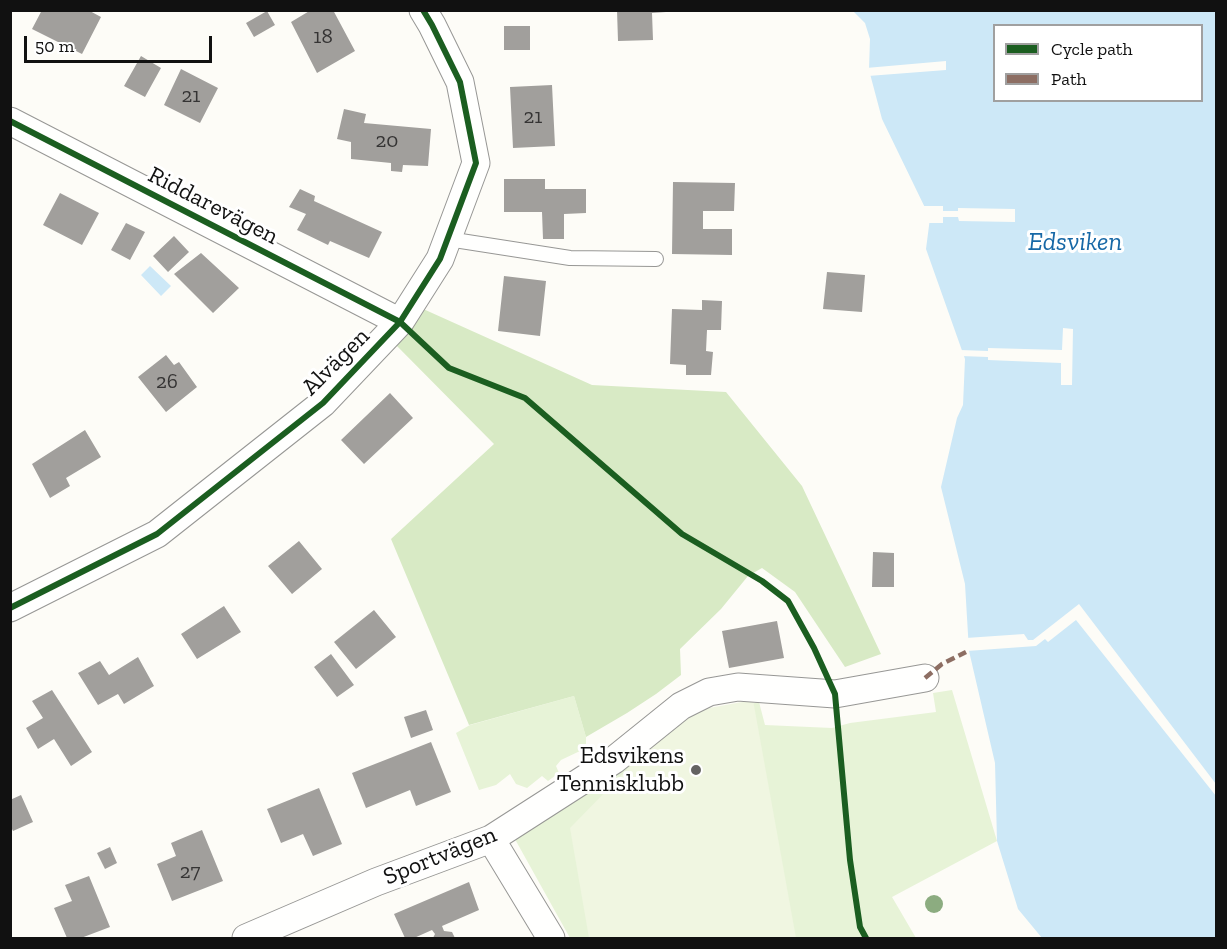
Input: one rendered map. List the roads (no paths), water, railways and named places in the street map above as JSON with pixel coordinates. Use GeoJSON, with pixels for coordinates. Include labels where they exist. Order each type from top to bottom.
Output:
{"type":"FeatureCollection","features":[{"type":"Feature","properties":{"kind":"street","name":"Alvägen"},"geometry":{"type":"LineString","coordinates":[[10,608],[157,534],[323,403],[400,322],[440,260],[476,163],[460,82],[423,10]]}},
{"type":"Feature","properties":{"kind":"street","name":"Riddarevägen"},"geometry":{"type":"LineString","coordinates":[[10,121],[400,322]]}},
{"type":"Feature","properties":{"kind":"street","name":"Sportvägen"},"geometry":{"type":"LineString","coordinates":[[246,939],[376,882],[491,839],[614,760],[681,706],[709,692],[738,687],[835,694],[925,678]]}},
{"type":"Feature","properties":{"kind":"street"},"geometry":{"type":"LineString","coordinates":[[491,839],[551,939]]}},
{"type":"Feature","properties":{"kind":"lane"},"geometry":{"type":"LineString","coordinates":[[448,239],[570,258],[656,260]]}},
{"type":"Feature","properties":{"kind":"water","name":"Edsviken"},"geometry":{"type":"Polygon","coordinates":[[[853,11],[1216,11],[1216,938],[1042,938],[1018,909],[997,841],[995,763],[969,651],[965,584],[941,487],[957,418],[963,405],[965,359],[926,249],[930,218],[882,119],[869,70],[870,39],[865,23],[853,11]]]}},
{"type":"Feature","properties":{"kind":"water"},"geometry":{"type":"Polygon","coordinates":[[[150,266],[171,286],[161,296],[141,275],[150,266]]]}},
{"type":"Feature","properties":{"kind":"place","name":"Edsvikens Tennisklubb"},"geometry":{"type":"Point","coordinates":[696,770]}}]}
